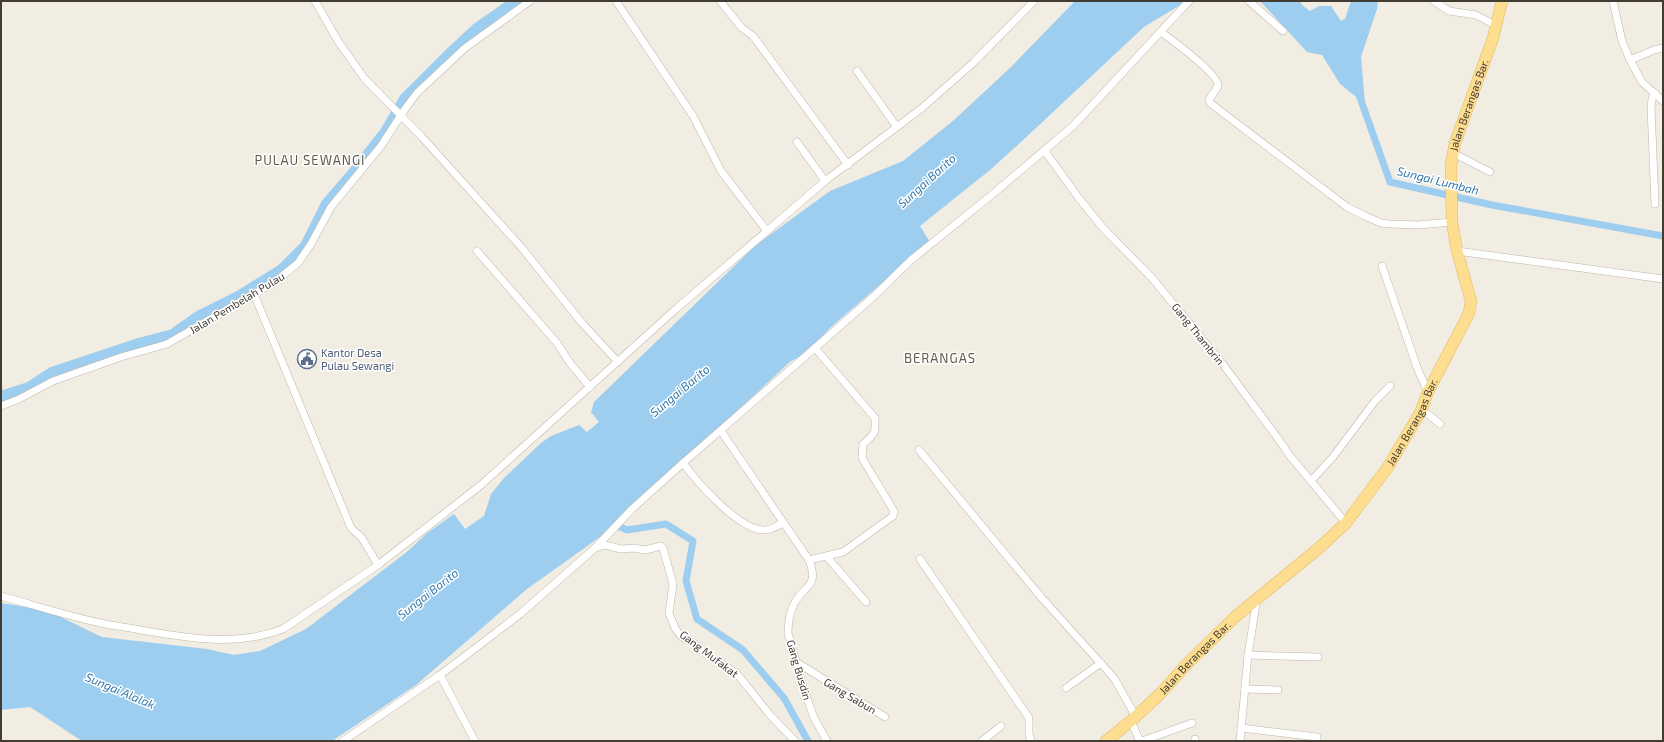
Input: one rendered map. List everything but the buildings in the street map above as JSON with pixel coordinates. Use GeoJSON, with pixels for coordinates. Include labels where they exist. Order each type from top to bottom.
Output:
{"type":"FeatureCollection","features":[{"type":"Feature","properties":{"kind":"main road","name":"Jalan Berangas Bar."},"geometry":{"type":"LineString","coordinates":[[1106,741],[1161,693],[1185,666],[1257,598],[1319,548],[1346,523],[1388,467],[1421,411],[1428,392],[1469,313],[1471,301],[1457,251],[1452,220],[1451,178],[1453,153],[1497,26],[1502,1]]}},
{"type":"Feature","properties":{"kind":"street"},"geometry":{"type":"LineString","coordinates":[[315,1],[338,41],[364,78],[398,112],[522,248],[582,324],[618,362]]}},
{"type":"Feature","properties":{"kind":"street","name":"Jalan Pembelah Pulau"},"geometry":{"type":"LineString","coordinates":[[1,406],[19,399],[52,381],[121,356],[167,344],[181,337],[218,313],[275,282],[298,263],[312,244],[331,207],[381,146],[398,112],[465,48],[530,1]]}},
{"type":"Feature","properties":{"kind":"street"},"geometry":{"type":"LineString","coordinates":[[616,1],[693,116],[721,171],[767,231]]}},
{"type":"Feature","properties":{"kind":"street"},"geometry":{"type":"LineString","coordinates":[[720,1],[742,28],[752,36],[848,165]]}},
{"type":"Feature","properties":{"kind":"street"},"geometry":{"type":"LineString","coordinates":[[1,596],[100,623],[177,637],[226,640],[254,638],[266,636],[283,629],[378,565],[481,485],[677,308],[825,181],[898,127],[973,64],[1034,1]]}},
{"type":"Feature","properties":{"kind":"street"},"geometry":{"type":"LineString","coordinates":[[343,741],[440,675],[520,614],[597,546],[630,512],[682,463],[815,348],[911,260],[994,193],[1073,126],[1189,1]]}},
{"type":"Feature","properties":{"kind":"street"},"geometry":{"type":"LineString","coordinates":[[1249,1],[1283,31]]}},
{"type":"Feature","properties":{"kind":"street"},"geometry":{"type":"LineString","coordinates":[[1434,1],[1449,11],[1476,15],[1497,26]]}},
{"type":"Feature","properties":{"kind":"street"},"geometry":{"type":"LineString","coordinates":[[1613,1],[1622,41],[1630,60],[1642,82],[1663,101]]}},
{"type":"Feature","properties":{"kind":"street"},"geometry":{"type":"LineString","coordinates":[[1161,32],[1217,79],[1218,86],[1209,100],[1210,103],[1347,207],[1381,223],[1418,225],[1452,220]]}},
{"type":"Feature","properties":{"kind":"street"},"geometry":{"type":"LineString","coordinates":[[1630,60],[1663,48]]}},
{"type":"Feature","properties":{"kind":"street"},"geometry":{"type":"LineString","coordinates":[[857,71],[898,127]]}},
{"type":"Feature","properties":{"kind":"street"},"geometry":{"type":"LineString","coordinates":[[1655,93],[1652,99],[1651,107],[1655,204]]}},
{"type":"Feature","properties":{"kind":"street"},"geometry":{"type":"LineString","coordinates":[[797,142],[825,181]]}},
{"type":"Feature","properties":{"kind":"street","name":"Gang Thambrin"},"geometry":{"type":"LineString","coordinates":[[1044,150],[1078,197],[1103,228],[1152,278],[1217,357],[1278,437],[1290,456],[1346,523]]}},
{"type":"Feature","properties":{"kind":"street"},"geometry":{"type":"LineString","coordinates":[[1453,153],[1490,172]]}},
{"type":"Feature","properties":{"kind":"street"},"geometry":{"type":"LineString","coordinates":[[477,251],[557,343],[570,363],[590,387]]}},
{"type":"Feature","properties":{"kind":"street"},"geometry":{"type":"LineString","coordinates":[[1457,251],[1663,279]]}},
{"type":"Feature","properties":{"kind":"street"},"geometry":{"type":"LineString","coordinates":[[1382,266],[1418,370],[1428,392]]}},
{"type":"Feature","properties":{"kind":"street"},"geometry":{"type":"LineString","coordinates":[[254,294],[351,528],[362,538],[378,565]]}},
{"type":"Feature","properties":{"kind":"street"},"geometry":{"type":"LineString","coordinates":[[809,560],[827,557],[843,552],[893,516],[894,511],[862,458],[863,444],[872,438],[874,434],[875,418],[815,348]]}},
{"type":"Feature","properties":{"kind":"street"},"geometry":{"type":"LineString","coordinates":[[1311,481],[1333,457],[1375,401],[1390,386]]}},
{"type":"Feature","properties":{"kind":"street"},"geometry":{"type":"LineString","coordinates":[[1421,411],[1429,415],[1440,424]]}},
{"type":"Feature","properties":{"kind":"street","name":"Gang Busdin"},"geometry":{"type":"LineString","coordinates":[[720,431],[809,560],[812,568],[813,578],[794,604],[788,626],[788,632],[814,718],[827,741]]}},
{"type":"Feature","properties":{"kind":"street"},"geometry":{"type":"LineString","coordinates":[[920,450],[1041,597],[1114,678],[1133,719],[1139,739],[1142,741],[1162,738],[1192,723]]}},
{"type":"Feature","properties":{"kind":"street"},"geometry":{"type":"LineString","coordinates":[[682,463],[718,504],[746,524],[761,530],[765,530],[783,523]]}},
{"type":"Feature","properties":{"kind":"street","name":"Gang Mufakat"},"geometry":{"type":"LineString","coordinates":[[597,546],[605,545],[621,549],[634,548],[645,550],[661,546],[663,548],[673,584],[669,613],[675,628],[681,636],[738,675],[770,715],[795,741]]}},
{"type":"Feature","properties":{"kind":"street"},"geometry":{"type":"LineString","coordinates":[[827,557],[866,602]]}},
{"type":"Feature","properties":{"kind":"street"},"geometry":{"type":"LineString","coordinates":[[920,559],[1029,718],[1029,734],[1031,741]]}},
{"type":"Feature","properties":{"kind":"street"},"geometry":{"type":"LineString","coordinates":[[1240,741],[1248,655],[1257,598]]}},
{"type":"Feature","properties":{"kind":"street"},"geometry":{"type":"LineString","coordinates":[[1248,655],[1318,657]]}},
{"type":"Feature","properties":{"kind":"street","name":"Gang Sabun"},"geometry":{"type":"LineString","coordinates":[[796,662],[885,717]]}},
{"type":"Feature","properties":{"kind":"street"},"geometry":{"type":"LineString","coordinates":[[1066,688],[1101,663]]}},
{"type":"Feature","properties":{"kind":"street"},"geometry":{"type":"LineString","coordinates":[[440,675],[475,741]]}},
{"type":"Feature","properties":{"kind":"street"},"geometry":{"type":"LineString","coordinates":[[1245,689],[1278,690]]}},
{"type":"Feature","properties":{"kind":"street"},"geometry":{"type":"LineString","coordinates":[[982,741],[1001,726]]}},
{"type":"Feature","properties":{"kind":"street"},"geometry":{"type":"LineString","coordinates":[[1241,728],[1317,737]]}},
{"type":"Feature","properties":{"kind":"water"},"geometry":{"type":"Polygon","coordinates":[[[1075,1],[1184,1],[1182,4],[1144,27],[990,170],[920,226],[930,242],[832,326],[804,355],[791,361],[600,537],[527,589],[416,685],[332,741],[82,741],[30,707],[1,710],[1,603],[46,610],[102,637],[207,649],[234,655],[260,651],[306,629],[408,551],[427,533],[454,514],[465,529],[484,516],[491,494],[504,478],[541,443],[551,436],[579,425],[587,432],[599,422],[591,412],[594,402],[756,245],[830,191],[903,161],[954,120],[1011,67],[1075,1]]]}},
{"type":"Feature","properties":{"kind":"water"},"geometry":{"type":"Polygon","coordinates":[[[1260,1],[1300,1],[1302,5],[1310,11],[1319,6],[1331,6],[1341,21],[1345,19],[1351,1],[1378,1],[1377,9],[1361,57],[1365,104],[1340,84],[1322,55],[1307,52],[1260,1]]]}},
{"type":"Feature","properties":{"kind":"waterway"},"geometry":{"type":"LineString","coordinates":[[1,397],[29,388],[52,373],[139,344],[173,335],[200,316],[240,296],[282,270],[306,246],[327,204],[386,132],[405,99],[477,29],[517,1]]}},
{"type":"Feature","properties":{"kind":"waterway","name":"Sungai Lumbah"},"geometry":{"type":"LineString","coordinates":[[1358,92],[1390,182],[1492,205],[1663,236]]}},
{"type":"Feature","properties":{"kind":"waterway"},"geometry":{"type":"LineString","coordinates":[[611,523],[627,530],[666,524],[693,541],[686,581],[697,619],[743,650],[784,698],[808,741]]}},
{"type":"Feature","properties":{"kind":"place","name":"Kantor Desa Pulau Sewangi"},"geometry":{"type":"Point","coordinates":[307,359]}},
{"type":"Feature","properties":{"kind":"district","name":"PULAU SEWANGI"},"geometry":{"type":"Point","coordinates":[310,160]}},
{"type":"Feature","properties":{"kind":"district","name":"BERANGAS"},"geometry":{"type":"Point","coordinates":[940,358]}},
{"type":"Feature","properties":{"kind":"water label","name":"Sungai Barito"},"geometry":{"type":"Point","coordinates":[927,181]}},
{"type":"Feature","properties":{"kind":"water label","name":"Sungai Barito"},"geometry":{"type":"Point","coordinates":[680,391]}},
{"type":"Feature","properties":{"kind":"water label","name":"Sungai Barito"},"geometry":{"type":"Point","coordinates":[428,594]}},
{"type":"Feature","properties":{"kind":"water label","name":"Sungai Alalak"},"geometry":{"type":"Point","coordinates":[120,691]}}]}
